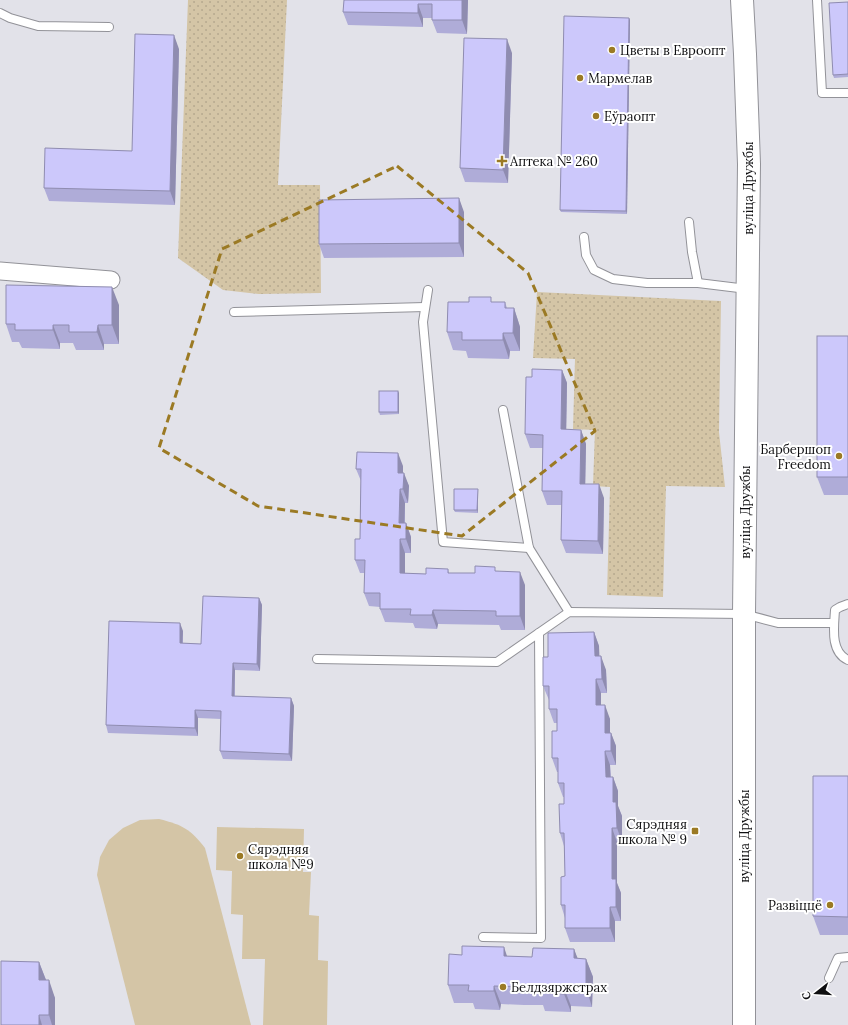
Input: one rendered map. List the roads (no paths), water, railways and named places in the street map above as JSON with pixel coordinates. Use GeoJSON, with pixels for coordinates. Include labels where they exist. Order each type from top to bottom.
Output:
{"type":"FeatureCollection","features":[{"type":"Feature","properties":{"kind":"main road","name":"вуліца Дружбы"},"geometry":{"type":"LineString","coordinates":[[742,0],[749,164],[744,614],[744,1025]]}},
{"type":"Feature","properties":{"kind":"street"},"geometry":{"type":"LineString","coordinates":[[0,271],[111,280]]}},
{"type":"Feature","properties":{"kind":"lane"},"geometry":{"type":"LineString","coordinates":[[817,0],[822,93],[848,92]]}},
{"type":"Feature","properties":{"kind":"lane"},"geometry":{"type":"LineString","coordinates":[[0,13],[10,18],[38,26],[109,27]]}},
{"type":"Feature","properties":{"kind":"lane"},"geometry":{"type":"LineString","coordinates":[[689,222],[692,252],[698,283]]}},
{"type":"Feature","properties":{"kind":"lane"},"geometry":{"type":"LineString","coordinates":[[584,237],[586,255],[594,270],[613,280],[647,283],[698,283],[747,289]]}},
{"type":"Feature","properties":{"kind":"lane"},"geometry":{"type":"LineString","coordinates":[[428,290],[423,322],[443,542],[528,548]]}},
{"type":"Feature","properties":{"kind":"lane"},"geometry":{"type":"LineString","coordinates":[[234,312],[425,307]]}},
{"type":"Feature","properties":{"kind":"lane"},"geometry":{"type":"LineString","coordinates":[[503,410],[528,548],[569,612]]}},
{"type":"Feature","properties":{"kind":"lane"},"geometry":{"type":"LineString","coordinates":[[848,604],[835,610],[834,623],[836,647],[840,655],[848,660]]}},
{"type":"Feature","properties":{"kind":"lane"},"geometry":{"type":"LineString","coordinates":[[317,659],[497,662],[569,612],[744,614],[778,623],[834,623]]}},
{"type":"Feature","properties":{"kind":"lane"},"geometry":{"type":"LineString","coordinates":[[483,937],[541,938],[539,633]]}},
{"type":"Feature","properties":{"kind":"lane"},"geometry":{"type":"LineString","coordinates":[[830,978],[838,958],[848,957]]}},
{"type":"Feature","properties":{"kind":"place","name":"Цветы в Евроопт"},"geometry":{"type":"Point","coordinates":[612,50]}},
{"type":"Feature","properties":{"kind":"place","name":"Мармелав"},"geometry":{"type":"Point","coordinates":[580,78]}},
{"type":"Feature","properties":{"kind":"place","name":"Еўраопт"},"geometry":{"type":"Point","coordinates":[596,116]}},
{"type":"Feature","properties":{"kind":"place","name":"Аптека № 260"},"geometry":{"type":"Point","coordinates":[502,161]}},
{"type":"Feature","properties":{"kind":"place","name":"Барбершоп Freedom"},"geometry":{"type":"Point","coordinates":[839,456]}},
{"type":"Feature","properties":{"kind":"place","name":"Сярэдняя школа № 9"},"geometry":{"type":"Point","coordinates":[695,831]}},
{"type":"Feature","properties":{"kind":"place","name":"Сярэдняя школа №9"},"geometry":{"type":"Point","coordinates":[240,856]}},
{"type":"Feature","properties":{"kind":"place","name":"Развіццё"},"geometry":{"type":"Point","coordinates":[830,905]}},
{"type":"Feature","properties":{"kind":"place","name":"Белдзяржстрах"},"geometry":{"type":"Point","coordinates":[503,987]}}]}
